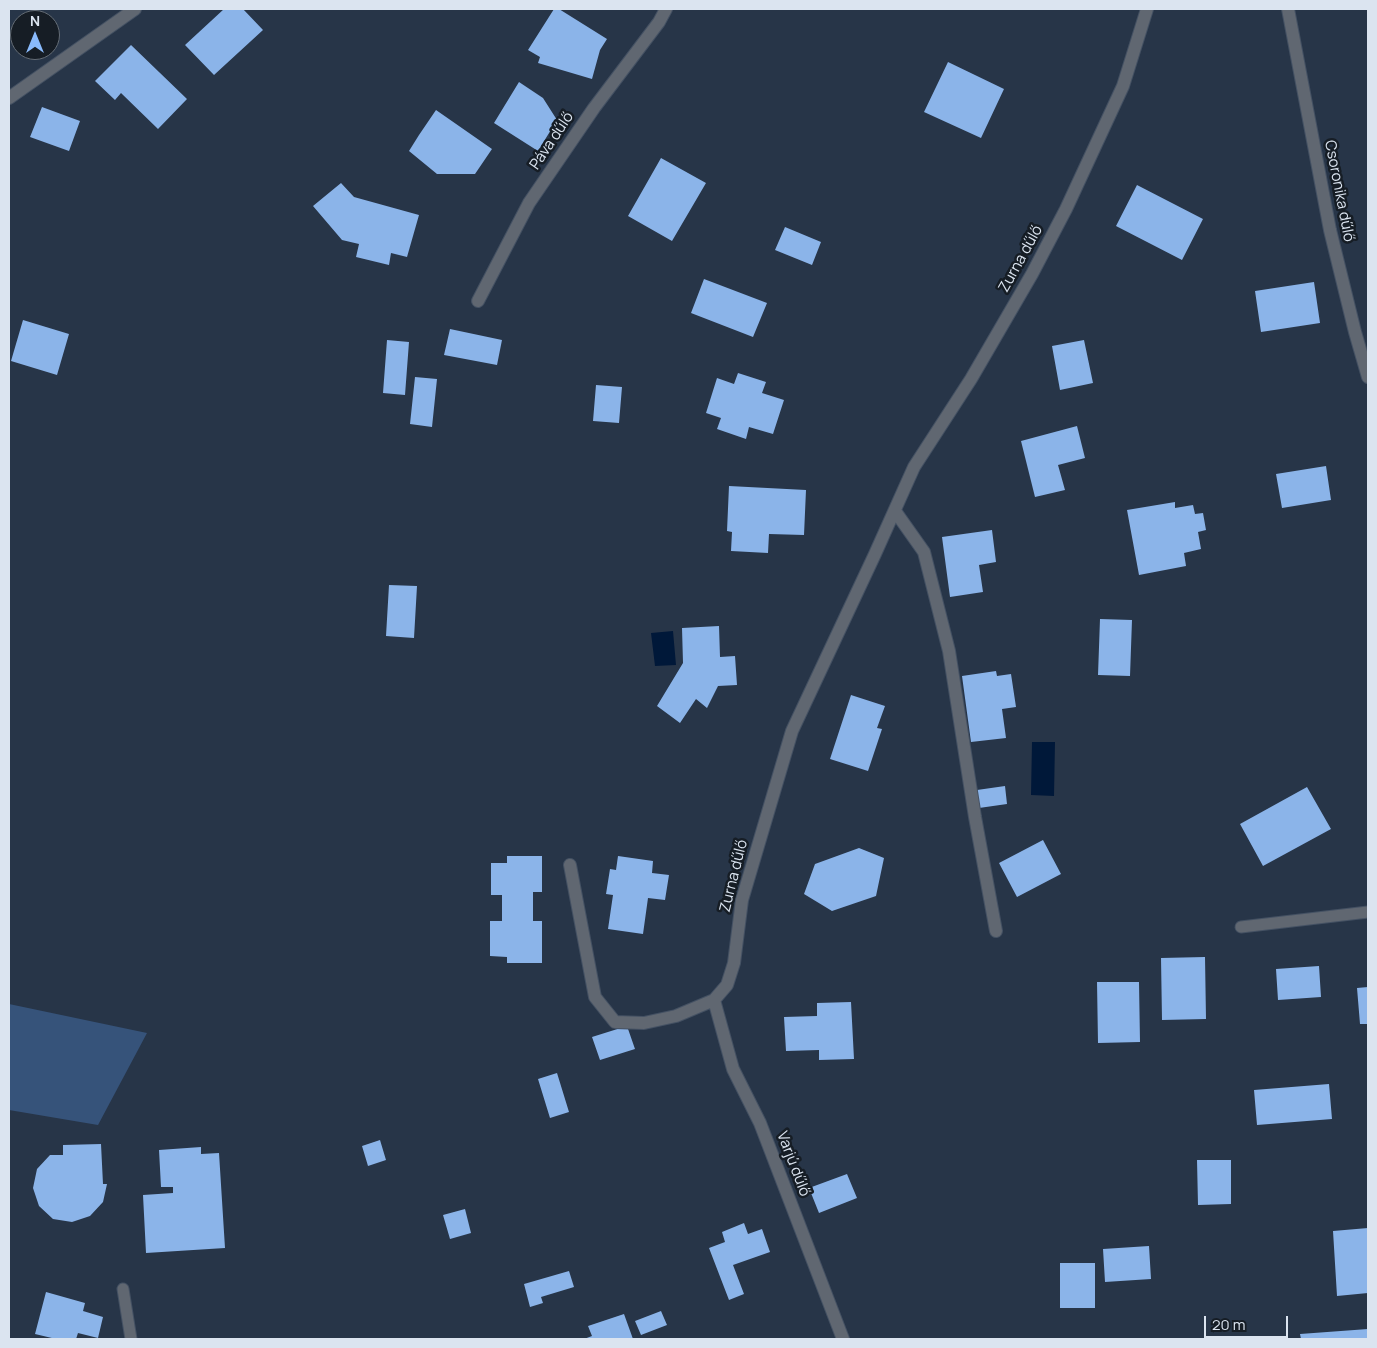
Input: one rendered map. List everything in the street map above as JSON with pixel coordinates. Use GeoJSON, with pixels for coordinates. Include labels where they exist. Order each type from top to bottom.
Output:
{"type":"FeatureCollection","features":[{"type":"Feature","properties":{"kind":"street"},"geometry":{"type":"LineString","coordinates":[[9,98],[135,9]]}},
{"type":"Feature","properties":{"kind":"street","name":"Páva dűlő"},"geometry":{"type":"LineString","coordinates":[[478,301],[529,203],[594,108],[659,22],[666,9]]}},
{"type":"Feature","properties":{"kind":"street","name":"Zurna dűlő"},"geometry":{"type":"LineString","coordinates":[[714,1000],[727,985],[734,963],[742,900],[792,731],[914,467],[971,379],[1032,274],[1066,209],[1123,86],[1147,9]]}},
{"type":"Feature","properties":{"kind":"street","name":"Csoronika dűlő"},"geometry":{"type":"LineString","coordinates":[[1288,9],[1330,230],[1354,332],[1368,377]]}},
{"type":"Feature","properties":{"kind":"street"},"geometry":{"type":"LineString","coordinates":[[895,511],[924,552],[949,651],[975,818],[996,931]]}},
{"type":"Feature","properties":{"kind":"street"},"geometry":{"type":"LineString","coordinates":[[570,864],[595,997],[615,1022],[644,1023],[676,1016],[714,1000]]}},
{"type":"Feature","properties":{"kind":"street","name":"Varjú dűlő"},"geometry":{"type":"LineString","coordinates":[[714,1000],[733,1069],[760,1123],[844,1339]]}},
{"type":"Feature","properties":{"kind":"lane"},"geometry":{"type":"LineString","coordinates":[[1241,928],[1368,912]]}},
{"type":"Feature","properties":{"kind":"lane"},"geometry":{"type":"LineString","coordinates":[[123,1289],[131,1339]]}},
{"type":"Feature","properties":{"kind":"shaded area"},"geometry":{"type":"Polygon","coordinates":[[[673,631],[676,665],[655,666],[651,633],[673,631]]]}},
{"type":"Feature","properties":{"kind":"shaded area"},"geometry":{"type":"Polygon","coordinates":[[[1032,742],[1055,742],[1054,796],[1031,795],[1032,742]]]}},
{"type":"Feature","properties":{"kind":"shaded area"},"geometry":{"type":"Polygon","coordinates":[[[9,1004],[147,1033],[98,1125],[9,1110],[9,1004]]]}},
{"type":"Feature","properties":{"kind":"building"},"geometry":{"type":"Polygon","coordinates":[[[224,9],[243,9],[263,30],[214,75],[185,45],[224,9]]]}},
{"type":"Feature","properties":{"kind":"building"},"geometry":{"type":"Polygon","coordinates":[[[554,9],[559,9],[607,39],[600,50],[592,79],[538,63],[540,57],[528,50],[554,9]]]}},
{"type":"Feature","properties":{"kind":"building"},"geometry":{"type":"Polygon","coordinates":[[[131,45],[187,99],[158,129],[121,93],[115,100],[95,81],[131,45]]]}},
{"type":"Feature","properties":{"kind":"building"},"geometry":{"type":"Polygon","coordinates":[[[948,62],[1004,89],[981,138],[924,112],[948,62]]]}},
{"type":"Feature","properties":{"kind":"building"},"geometry":{"type":"Polygon","coordinates":[[[519,82],[543,98],[557,120],[538,151],[494,123],[519,82]]]}},
{"type":"Feature","properties":{"kind":"building"},"geometry":{"type":"Polygon","coordinates":[[[42,107],[80,121],[69,151],[30,137],[42,107]]]}},
{"type":"Feature","properties":{"kind":"building"},"geometry":{"type":"Polygon","coordinates":[[[436,110],[492,149],[475,174],[437,174],[409,151],[436,110]]]}},
{"type":"Feature","properties":{"kind":"building"},"geometry":{"type":"Polygon","coordinates":[[[661,158],[706,183],[672,241],[628,216],[661,158]]]}},
{"type":"Feature","properties":{"kind":"building"},"geometry":{"type":"Polygon","coordinates":[[[341,183],[354,197],[419,215],[407,257],[391,253],[389,265],[356,257],[359,244],[342,240],[313,206],[341,183]]]}},
{"type":"Feature","properties":{"kind":"building"},"geometry":{"type":"Polygon","coordinates":[[[1137,185],[1203,219],[1182,260],[1116,226],[1137,185]]]}},
{"type":"Feature","properties":{"kind":"building"},"geometry":{"type":"Polygon","coordinates":[[[785,227],[821,242],[812,265],[775,250],[785,227]]]}},
{"type":"Feature","properties":{"kind":"building"},"geometry":{"type":"Polygon","coordinates":[[[704,279],[767,303],[753,337],[691,313],[704,279]]]}},
{"type":"Feature","properties":{"kind":"building"},"geometry":{"type":"Polygon","coordinates":[[[1314,282],[1320,323],[1261,332],[1255,291],[1314,282]]]}},
{"type":"Feature","properties":{"kind":"building"},"geometry":{"type":"Polygon","coordinates":[[[23,320],[69,334],[57,375],[11,361],[23,320]]]}},
{"type":"Feature","properties":{"kind":"building"},"geometry":{"type":"Polygon","coordinates":[[[450,329],[502,340],[497,365],[444,355],[450,329]]]}},
{"type":"Feature","properties":{"kind":"building"},"geometry":{"type":"Polygon","coordinates":[[[387,340],[409,342],[405,395],[383,393],[387,340]]]}},
{"type":"Feature","properties":{"kind":"building"},"geometry":{"type":"Polygon","coordinates":[[[1084,340],[1093,383],[1060,390],[1052,346],[1084,340]]]}},
{"type":"Feature","properties":{"kind":"building"},"geometry":{"type":"Polygon","coordinates":[[[738,373],[766,382],[762,393],[784,400],[773,434],[749,427],[746,439],[717,429],[721,418],[706,413],[717,378],[734,384],[738,373]]]}},
{"type":"Feature","properties":{"kind":"building"},"geometry":{"type":"Polygon","coordinates":[[[415,377],[437,379],[432,427],[410,424],[415,377]]]}},
{"type":"Feature","properties":{"kind":"building"},"geometry":{"type":"Polygon","coordinates":[[[596,385],[622,387],[619,423],[593,421],[596,385]]]}},
{"type":"Feature","properties":{"kind":"building"},"geometry":{"type":"Polygon","coordinates":[[[1077,426],[1085,458],[1058,465],[1065,490],[1035,497],[1021,441],[1077,426]]]}},
{"type":"Feature","properties":{"kind":"building"},"geometry":{"type":"Polygon","coordinates":[[[1326,466],[1331,500],[1282,508],[1276,474],[1326,466]]]}},
{"type":"Feature","properties":{"kind":"building"},"geometry":{"type":"Polygon","coordinates":[[[729,486],[806,490],[804,535],[769,534],[768,553],[731,551],[732,532],[727,531],[729,486]]]}},
{"type":"Feature","properties":{"kind":"building"},"geometry":{"type":"Polygon","coordinates":[[[1175,502],[1175,508],[1193,505],[1195,514],[1203,513],[1206,530],[1198,532],[1201,549],[1184,553],[1186,566],[1139,575],[1127,510],[1175,502]]]}},
{"type":"Feature","properties":{"kind":"building"},"geometry":{"type":"Polygon","coordinates":[[[992,530],[996,562],[979,565],[983,592],[950,597],[942,537],[992,530]]]}},
{"type":"Feature","properties":{"kind":"building"},"geometry":{"type":"Polygon","coordinates":[[[389,585],[417,586],[414,638],[386,636],[389,585]]]}},
{"type":"Feature","properties":{"kind":"building"},"geometry":{"type":"Polygon","coordinates":[[[1100,619],[1132,620],[1130,676],[1098,675],[1100,619]]]}},
{"type":"Feature","properties":{"kind":"building"},"geometry":{"type":"Polygon","coordinates":[[[719,626],[720,657],[735,656],[737,685],[718,686],[707,708],[696,699],[680,723],[657,706],[683,663],[682,628],[719,626]]]}},
{"type":"Feature","properties":{"kind":"building"},"geometry":{"type":"Polygon","coordinates":[[[996,671],[997,676],[1011,674],[1016,707],[1002,709],[1006,738],[971,742],[962,676],[996,671]]]}},
{"type":"Feature","properties":{"kind":"building"},"geometry":{"type":"Polygon","coordinates":[[[851,695],[885,706],[877,728],[882,729],[868,771],[830,759],[851,695]]]}},
{"type":"Feature","properties":{"kind":"building"},"geometry":{"type":"Polygon","coordinates":[[[1005,786],[1007,804],[979,808],[977,790],[1005,786]]]}},
{"type":"Feature","properties":{"kind":"building"},"geometry":{"type":"Polygon","coordinates":[[[1307,787],[1331,829],[1263,866],[1240,824],[1307,787]]]}},
{"type":"Feature","properties":{"kind":"building"},"geometry":{"type":"Polygon","coordinates":[[[1043,840],[1061,874],[1017,897],[999,863],[1043,840]]]}},
{"type":"Feature","properties":{"kind":"building"},"geometry":{"type":"Polygon","coordinates":[[[859,848],[884,858],[876,896],[832,911],[804,894],[815,864],[859,848]]]}},
{"type":"Feature","properties":{"kind":"building"},"geometry":{"type":"Polygon","coordinates":[[[507,856],[542,856],[542,892],[533,892],[533,921],[542,921],[542,963],[507,963],[507,957],[490,956],[490,921],[502,921],[502,895],[491,895],[491,863],[507,863],[507,856]]]}},
{"type":"Feature","properties":{"kind":"building"},"geometry":{"type":"Polygon","coordinates":[[[618,856],[653,861],[652,873],[669,875],[665,900],[648,898],[643,934],[608,929],[613,895],[606,894],[610,869],[616,870],[618,856]]]}},
{"type":"Feature","properties":{"kind":"building"},"geometry":{"type":"Polygon","coordinates":[[[1205,957],[1206,1019],[1162,1020],[1161,958],[1205,957]]]}},
{"type":"Feature","properties":{"kind":"building"},"geometry":{"type":"Polygon","coordinates":[[[1319,966],[1321,997],[1278,1000],[1276,969],[1319,966]]]}},
{"type":"Feature","properties":{"kind":"building"},"geometry":{"type":"Polygon","coordinates":[[[1097,982],[1139,982],[1140,1042],[1098,1043],[1097,982]]]}},
{"type":"Feature","properties":{"kind":"building"},"geometry":{"type":"Polygon","coordinates":[[[1368,987],[1368,1024],[1360,1024],[1357,988],[1368,987]]]}},
{"type":"Feature","properties":{"kind":"building"},"geometry":{"type":"Polygon","coordinates":[[[851,1002],[854,1059],[819,1060],[819,1050],[786,1051],[784,1017],[817,1016],[817,1003],[851,1002]]]}},
{"type":"Feature","properties":{"kind":"building"},"geometry":{"type":"Polygon","coordinates":[[[627,1026],[635,1049],[600,1060],[592,1037],[627,1026]]]}},
{"type":"Feature","properties":{"kind":"building"},"geometry":{"type":"Polygon","coordinates":[[[557,1073],[569,1112],[550,1118],[538,1079],[557,1073]]]}},
{"type":"Feature","properties":{"kind":"building"},"geometry":{"type":"Polygon","coordinates":[[[1329,1084],[1332,1119],[1257,1125],[1254,1090],[1329,1084]]]}},
{"type":"Feature","properties":{"kind":"building"},"geometry":{"type":"Polygon","coordinates":[[[380,1140],[386,1160],[368,1166],[362,1146],[380,1140]]]}},
{"type":"Feature","properties":{"kind":"building"},"geometry":{"type":"Polygon","coordinates":[[[101,1144],[103,1184],[107,1184],[103,1202],[90,1216],[72,1222],[53,1219],[39,1206],[33,1188],[37,1169],[50,1155],[63,1155],[63,1145],[101,1144]]]}},
{"type":"Feature","properties":{"kind":"building"},"geometry":{"type":"Polygon","coordinates":[[[201,1147],[201,1154],[219,1153],[225,1248],[146,1253],[143,1195],[173,1193],[173,1187],[161,1187],[159,1150],[201,1147]]]}},
{"type":"Feature","properties":{"kind":"building"},"geometry":{"type":"Polygon","coordinates":[[[1197,1160],[1231,1160],[1231,1204],[1198,1205],[1197,1160]]]}},
{"type":"Feature","properties":{"kind":"building"},"geometry":{"type":"Polygon","coordinates":[[[847,1174],[857,1198],[819,1213],[809,1188],[847,1174]]]}},
{"type":"Feature","properties":{"kind":"building"},"geometry":{"type":"Polygon","coordinates":[[[465,1209],[471,1233],[450,1239],[443,1215],[465,1209]]]}},
{"type":"Feature","properties":{"kind":"building"},"geometry":{"type":"Polygon","coordinates":[[[744,1223],[748,1234],[762,1229],[770,1252],[733,1265],[744,1294],[729,1300],[709,1248],[725,1242],[722,1232],[744,1223]]]}},
{"type":"Feature","properties":{"kind":"building"},"geometry":{"type":"Polygon","coordinates":[[[1368,1228],[1368,1293],[1337,1296],[1333,1231],[1368,1228]]]}},
{"type":"Feature","properties":{"kind":"building"},"geometry":{"type":"Polygon","coordinates":[[[1149,1246],[1151,1279],[1105,1282],[1103,1249],[1149,1246]]]}},
{"type":"Feature","properties":{"kind":"building"},"geometry":{"type":"Polygon","coordinates":[[[1060,1263],[1095,1263],[1095,1308],[1060,1308],[1060,1263]]]}},
{"type":"Feature","properties":{"kind":"building"},"geometry":{"type":"Polygon","coordinates":[[[569,1271],[574,1287],[541,1297],[543,1303],[530,1307],[524,1284],[569,1271]]]}},
{"type":"Feature","properties":{"kind":"building"},"geometry":{"type":"Polygon","coordinates":[[[46,1292],[85,1303],[83,1311],[103,1317],[98,1338],[78,1333],[76,1339],[56,1339],[35,1334],[46,1292]]]}},
{"type":"Feature","properties":{"kind":"building"},"geometry":{"type":"Polygon","coordinates":[[[661,1311],[667,1325],[641,1335],[635,1321],[661,1311]]]}},
{"type":"Feature","properties":{"kind":"building"},"geometry":{"type":"Polygon","coordinates":[[[624,1314],[633,1339],[584,1339],[592,1336],[588,1326],[624,1314]]]}},
{"type":"Feature","properties":{"kind":"building"},"geometry":{"type":"Polygon","coordinates":[[[1368,1329],[1368,1339],[1301,1339],[1300,1334],[1368,1329]]]}}]}
